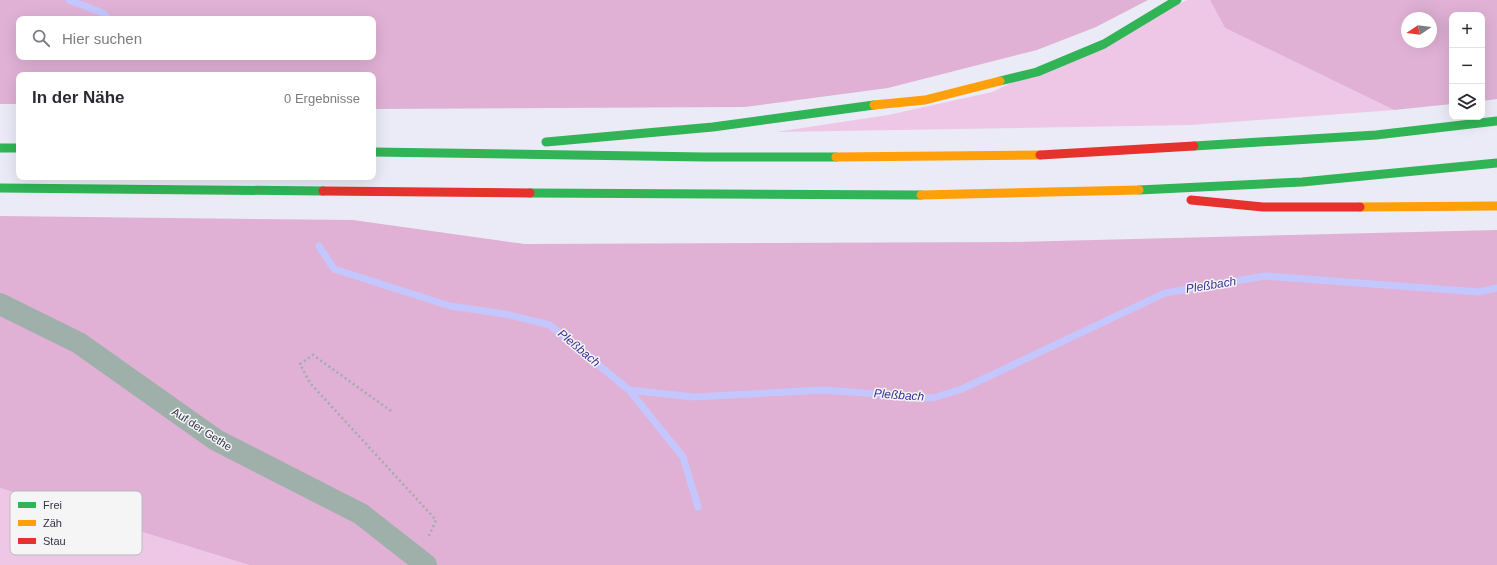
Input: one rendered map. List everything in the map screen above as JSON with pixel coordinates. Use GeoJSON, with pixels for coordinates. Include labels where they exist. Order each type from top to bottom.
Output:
{"type":"FeatureCollection","features":[{"type":"Feature","properties":{"kind":"highway"},"geometry":{"type":"LineString","coordinates":[[539,143],[713,128],[933,98],[1037,72],[1104,44],[1168,7],[1177,0]]}},
{"type":"Feature","properties":{"kind":"highway"},"geometry":{"type":"LineString","coordinates":[[376,152],[705,157],[1024,156],[1376,135],[1497,121]]}},
{"type":"Feature","properties":{"kind":"highway"},"geometry":{"type":"LineString","coordinates":[[428,152],[515,145]]}},
{"type":"Feature","properties":{"kind":"highway"},"geometry":{"type":"LineString","coordinates":[[0,148],[16,148]]}},
{"type":"Feature","properties":{"kind":"highway"},"geometry":{"type":"LineString","coordinates":[[0,188],[866,196],[1116,192],[1222,188],[1391,175],[1497,162]]}},
{"type":"Feature","properties":{"kind":"highway"},"geometry":{"type":"LineString","coordinates":[[1116,192],[1263,208],[1497,206]]}},
{"type":"Feature","properties":{"kind":"street","name":"Auf der Gethe"},"geometry":{"type":"LineString","coordinates":[[0,304],[79,343],[216,440],[361,514],[422,562]]}},
{"type":"Feature","properties":{"kind":"path"},"geometry":{"type":"LineString","coordinates":[[391,411],[312,355],[300,364],[310,383],[436,520],[422,562]]}},
{"type":"Feature","properties":{"kind":"shaded area"},"geometry":{"type":"Polygon","coordinates":[[[0,0],[1148,0],[1096,27],[1037,50],[888,88],[745,107],[376,109],[376,72],[16,72],[16,104],[0,104],[0,0]]]}},
{"type":"Feature","properties":{"kind":"shaded area"},"geometry":{"type":"Polygon","coordinates":[[[1187,0],[1210,0],[1225,28],[1394,110],[1191,125],[776,132],[888,115],[992,92],[1187,0]]]}},
{"type":"Feature","properties":{"kind":"shaded area"},"geometry":{"type":"Polygon","coordinates":[[[1210,0],[1497,0],[1497,99],[1485,101],[1485,12],[1449,12],[1449,104],[1394,110],[1225,28],[1210,0]]]}},
{"type":"Feature","properties":{"kind":"shaded area"},"geometry":{"type":"Polygon","coordinates":[[[0,216],[353,220],[525,244],[1011,242],[1497,230],[1497,565],[435,565],[217,432],[0,296],[0,216]]]}},
{"type":"Feature","properties":{"kind":"shaded area"},"geometry":{"type":"Polygon","coordinates":[[[0,313],[76,348],[358,519],[415,565],[249,565],[142,532],[142,491],[10,491],[0,488],[0,313]]]}},
{"type":"Feature","properties":{"kind":"shaded area"},"geometry":{"type":"Polygon","coordinates":[[[0,488],[10,491],[10,555],[142,555],[142,532],[249,565],[0,565],[0,488]]]}},
{"type":"Feature","properties":{"kind":"waterway","name":"Pleßbach"},"geometry":{"type":"LineString","coordinates":[[69,0],[103,13],[106,16]]}},
{"type":"Feature","properties":{"kind":"waterway","name":"Pleßbach"},"geometry":{"type":"LineString","coordinates":[[319,246],[334,269],[450,306],[505,314],[550,325],[629,390],[694,397],[823,390],[933,398],[962,389],[1165,293],[1265,276],[1479,292],[1497,288]]}},
{"type":"Feature","properties":{"kind":"waterway"},"geometry":{"type":"LineString","coordinates":[[629,390],[683,457],[698,507]]}},
{"type":"Feature","properties":{"kind":"traffic: fast"},"geometry":{"type":"LineString","coordinates":[[1000,81],[1037,72],[1104,44],[1177,0]]}},
{"type":"Feature","properties":{"kind":"traffic: fast"},"geometry":{"type":"LineString","coordinates":[[546,142],[713,127],[874,105]]}},
{"type":"Feature","properties":{"kind":"traffic: fast"},"geometry":{"type":"LineString","coordinates":[[1194,146],[1376,135],[1497,121]]}},
{"type":"Feature","properties":{"kind":"traffic: fast"},"geometry":{"type":"LineString","coordinates":[[0,148],[16,148]]}},
{"type":"Feature","properties":{"kind":"traffic: fast"},"geometry":{"type":"LineString","coordinates":[[376,152],[705,157],[836,157]]}},
{"type":"Feature","properties":{"kind":"traffic: fast"},"geometry":{"type":"LineString","coordinates":[[1139,190],[1302,182],[1497,163]]}},
{"type":"Feature","properties":{"kind":"traffic: fast"},"geometry":{"type":"LineString","coordinates":[[0,188],[323,191]]}},
{"type":"Feature","properties":{"kind":"traffic: fast"},"geometry":{"type":"LineString","coordinates":[[530,193],[921,195]]}},
{"type":"Feature","properties":{"kind":"traffic: slow"},"geometry":{"type":"LineString","coordinates":[[874,105],[925,100],[1000,81]]}},
{"type":"Feature","properties":{"kind":"traffic: slow"},"geometry":{"type":"LineString","coordinates":[[836,157],[1040,155]]}},
{"type":"Feature","properties":{"kind":"traffic: slow"},"geometry":{"type":"LineString","coordinates":[[921,195],[1139,190]]}},
{"type":"Feature","properties":{"kind":"traffic: slow"},"geometry":{"type":"LineString","coordinates":[[1360,207],[1497,206]]}},
{"type":"Feature","properties":{"kind":"traffic: jam"},"geometry":{"type":"LineString","coordinates":[[1040,155],[1194,146]]}},
{"type":"Feature","properties":{"kind":"traffic: jam"},"geometry":{"type":"LineString","coordinates":[[323,191],[530,193]]}},
{"type":"Feature","properties":{"kind":"traffic: jam"},"geometry":{"type":"LineString","coordinates":[[1191,200],[1263,207],[1360,207]]}}]}
